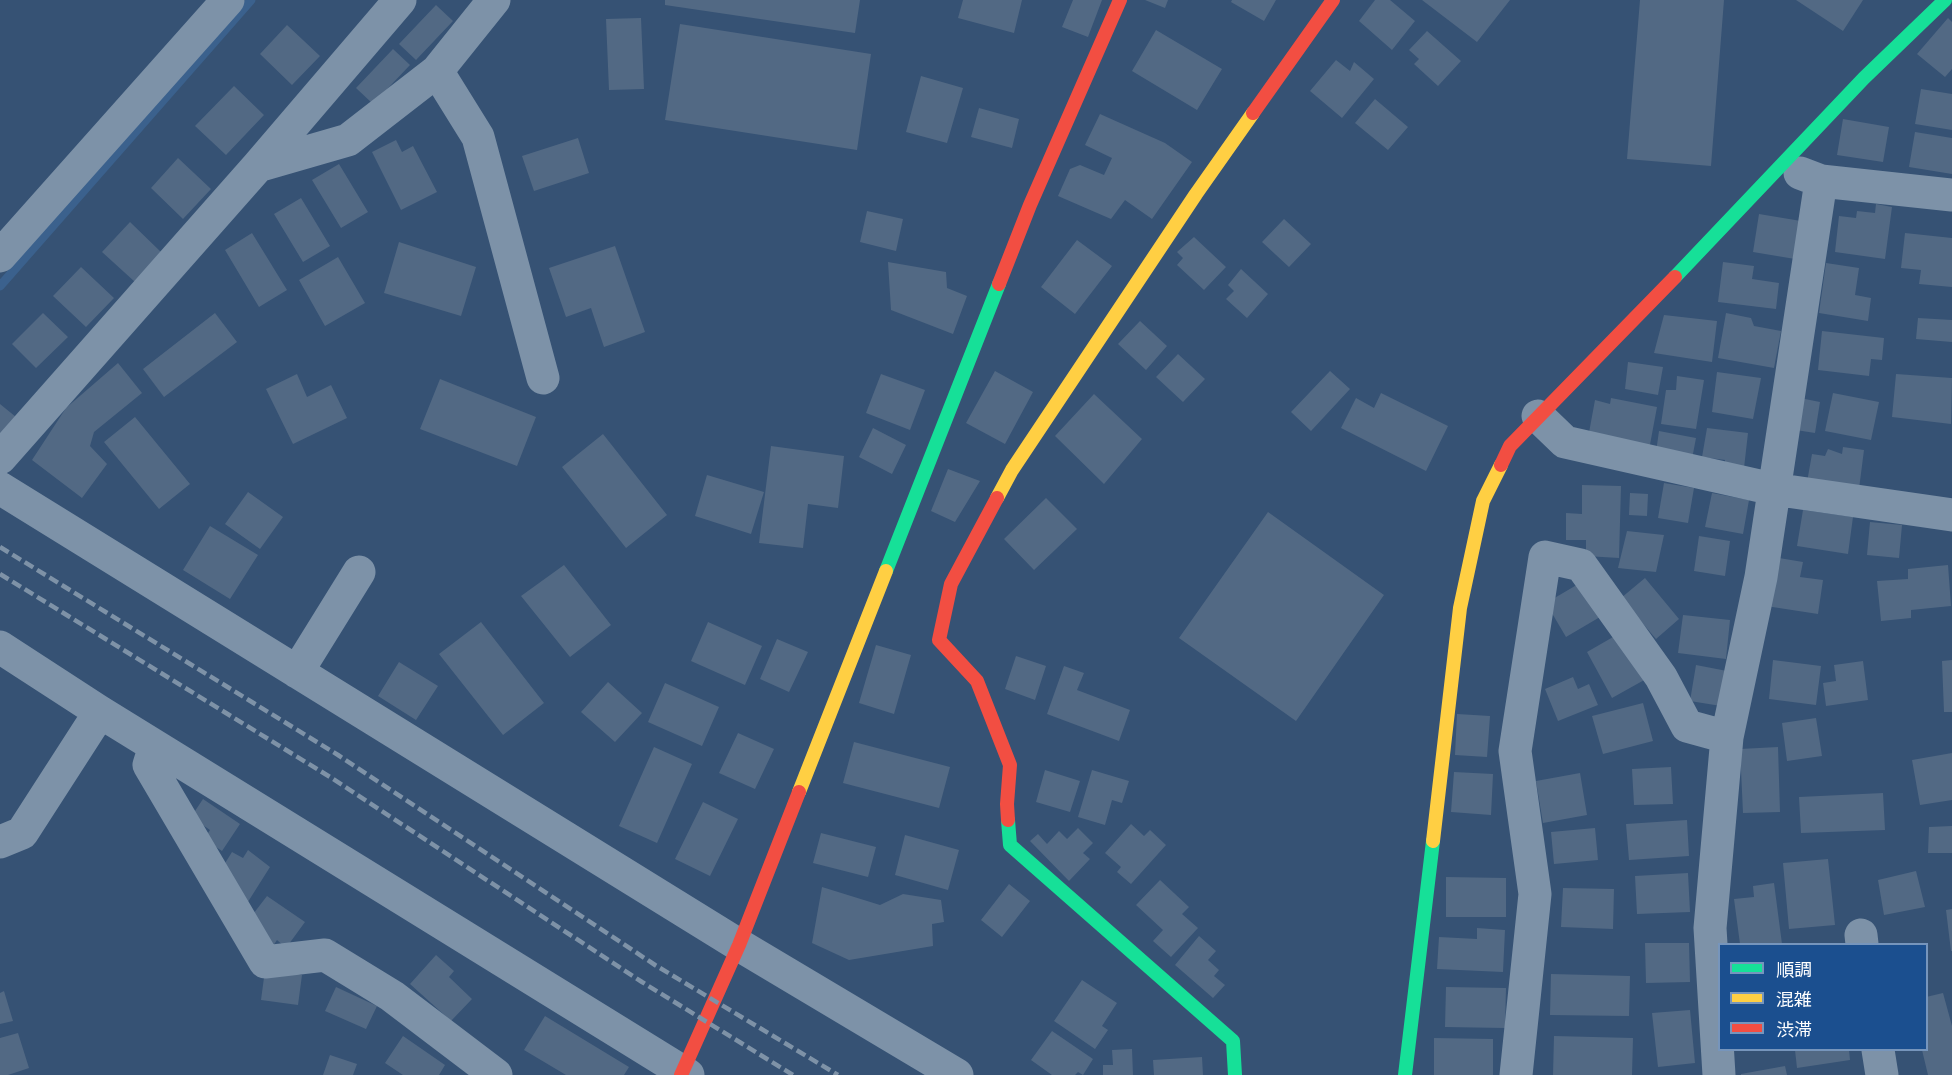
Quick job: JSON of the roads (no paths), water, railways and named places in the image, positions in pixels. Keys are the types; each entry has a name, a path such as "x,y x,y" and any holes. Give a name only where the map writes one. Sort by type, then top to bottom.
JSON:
{"street":[{"path":"0,256 228,0"},
{"path":"0,458 258,166 400,0"},
{"path":"258,166 348,140 436,70 494,0"},
{"path":"0,647 100,712 684,1074 740,945 1030,205 1120,0"},
{"path":"1235,1075 1233,1041 1010,845 1007,804 1010,765 977,681 939,640 951,584 1011,470 1196,194 1333,0"},
{"path":"1405,1075 1460,609 1483,501 1510,446 1864,78 1945,0"},
{"path":"436,70 478,137 543,378"},
{"path":"1781,166 1821,181 1952,195"},
{"path":"1719,1075 1710,928 1727,737 1761,577 1821,181"},
{"path":"1538,416 1565,442 1773,489 1952,515"},
{"path":"0,488 740,945 957,1075"},
{"path":"1516,1075 1534,894 1515,752 1545,557 1581,565 1661,677 1687,726 1727,737"},
{"path":"297,672 359,572"},
{"path":"0,842 22,833 100,712"},
{"path":"155,746 149,765 265,962 325,955 392,996 496,1075"},
{"path":"1878,1051 1882,1075"}],"waterway":[{"path":"0,286 251,0"}],"railway":[{"path":"0,547 338,755 655,965 838,1075"},
{"path":"0,574 330,777 642,982 793,1075"}]}
